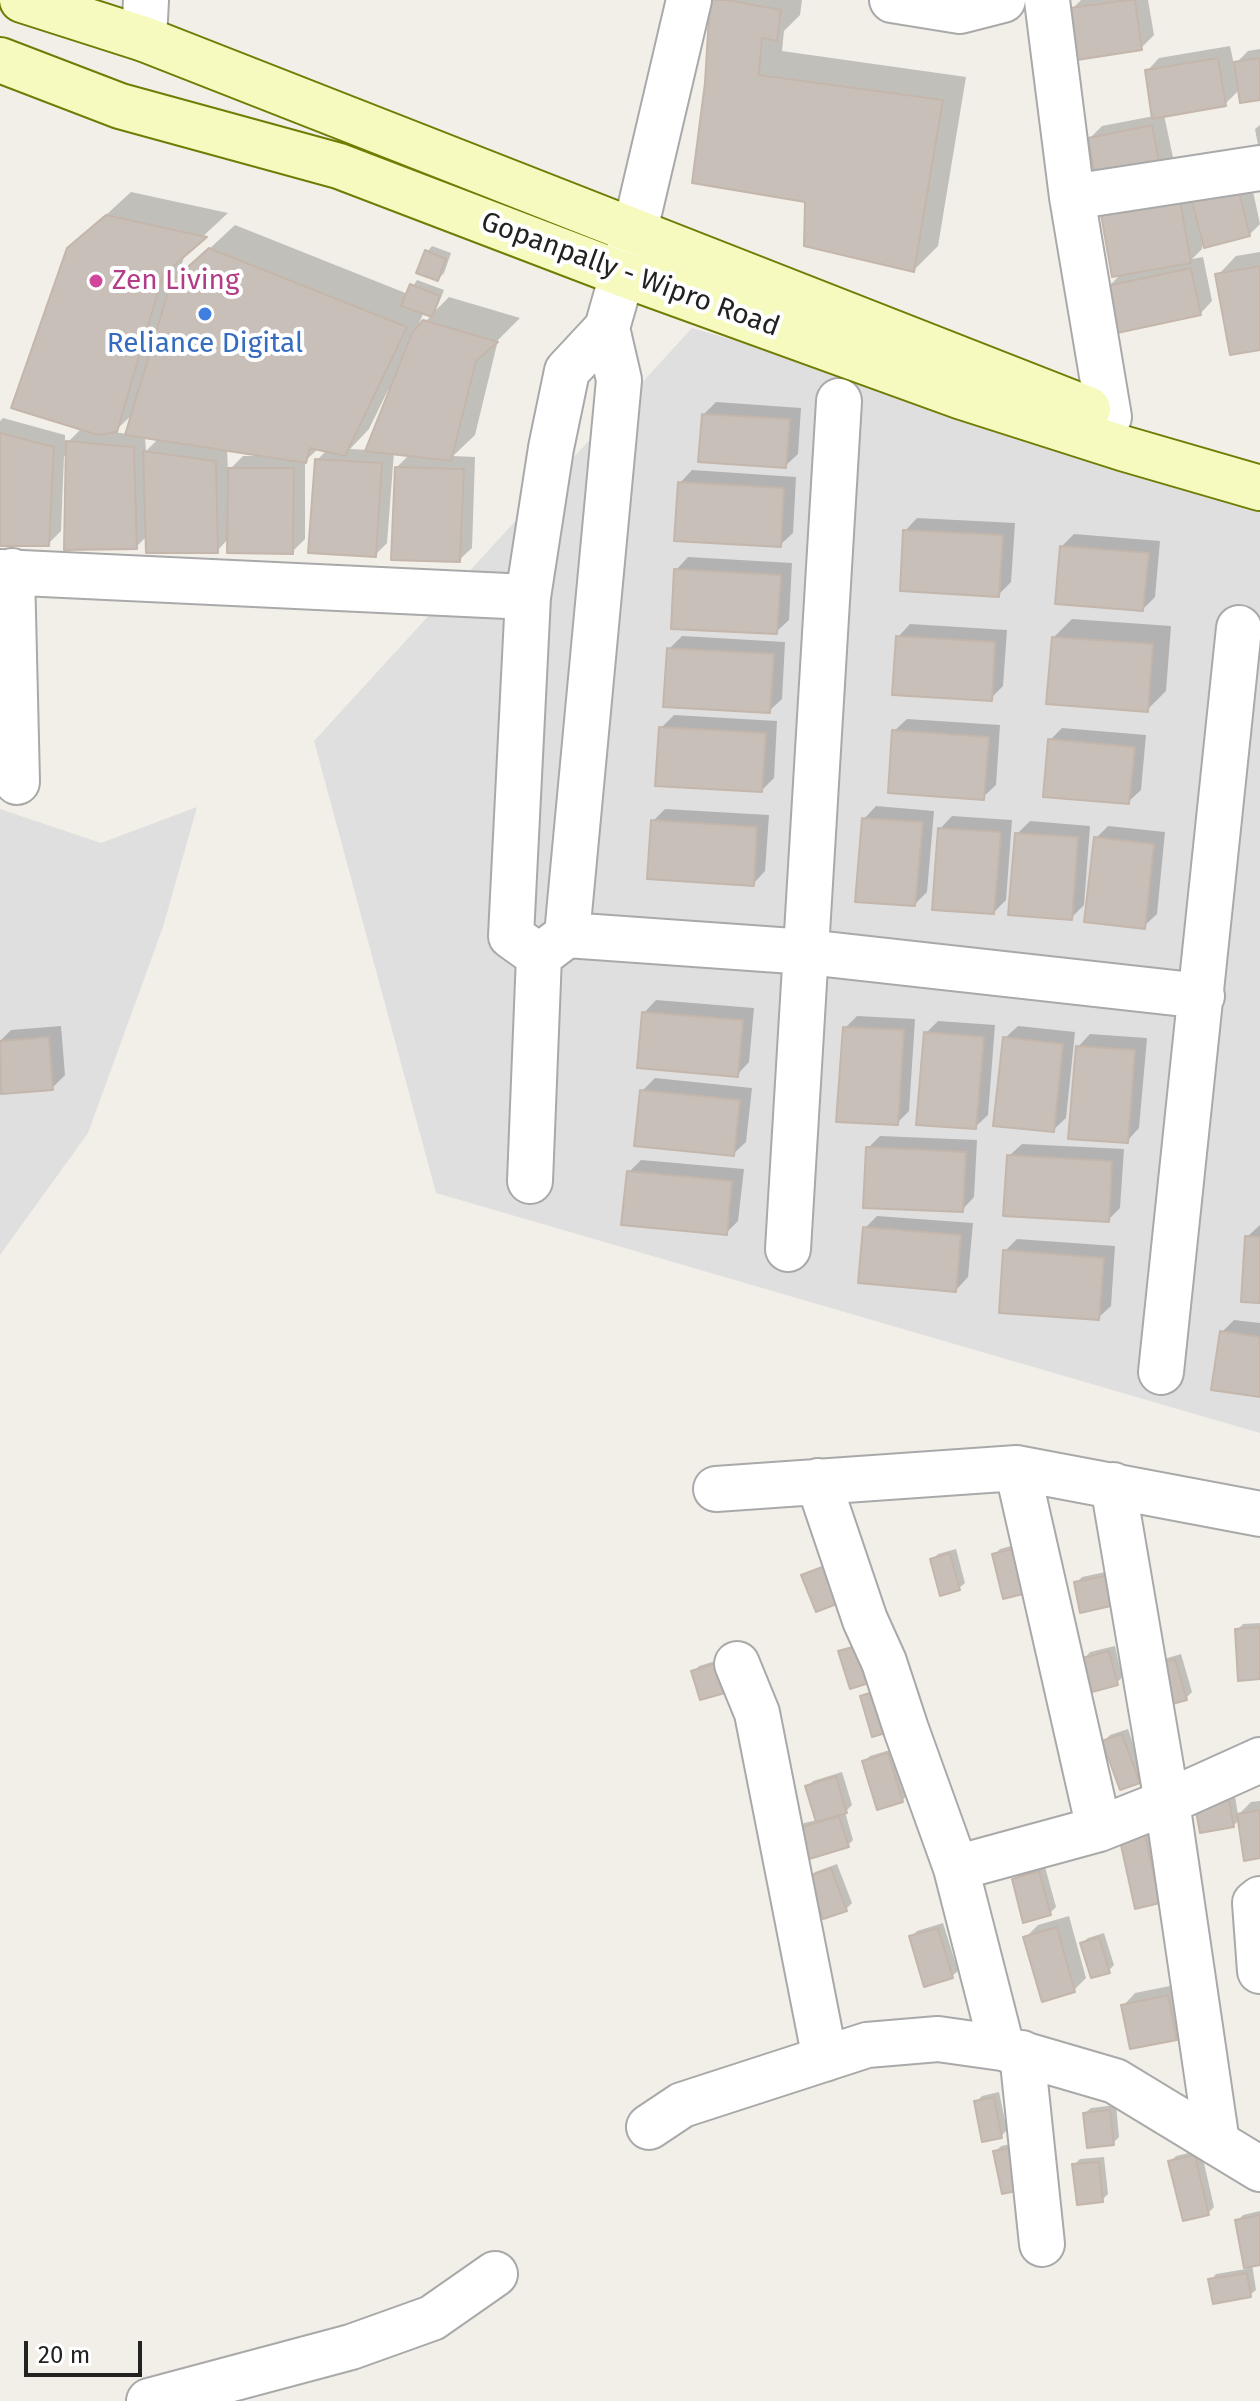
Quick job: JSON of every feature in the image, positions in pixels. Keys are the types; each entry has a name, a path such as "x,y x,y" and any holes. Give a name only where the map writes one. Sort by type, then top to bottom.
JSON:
{"main road":[{"name":"Gopanpally - Wipro Road","path":"22,0 145,20 635,230 1109,417 1260,461"},
{"name":"Gopanpally - Wipro Road","path":"0,60 120,106 339,166 622,274 962,397 1260,488"}],"street":[{"path":"689,0 635,230 607,328 567,371 551,448 528,597 511,936 553,945 807,952 1202,996"},
{"path":"892,0 960,11 1003,0"},
{"path":"1047,0 1072,197 1109,417"},
{"path":"1072,197 1260,168"},
{"path":"530,1181 553,945 619,380 607,328"},
{"path":"788,1249 839,401"},
{"path":"17,782 6,572 528,597"},
{"path":"1161,1372 1239,628"},
{"path":"1017,1468 1099,1829"},
{"path":"716,1489 1017,1468 1260,1514"},
{"path":"818,1481 865,1620 884,1662 956,1868 1012,2051 1042,2244"},
{"path":"1113,1485 1167,1802 1217,2143"},
{"path":"737,1664 757,1713 825,2059"},
{"path":"956,1868 1099,1829 1260,1760"},
{"path":"1260,1899 1255,1903 1260,1971"},
{"path":"649,2127 682,2105 867,2045 938,2039 1012,2051 1115,2081 1260,2169"},
{"path":"149,2401 351,2347 432,2318 495,2274"}],"shaded area":[{"path":"692,328 1260,493 1260,1433 436,1193 314,741"},
{"path":"197,807 163,927 88,1133 0,1255 0,809 101,843"}],"building":[{"path":"710,0 728,0 781,10 777,41 762,38 759,75 943,100 914,272 804,246 805,202 692,183 705,83"},
{"path":"1135,0 1142,50 1077,60 1070,8"},
{"path":"1218,58 1226,106 1152,119 1145,70"},
{"path":"1260,58 1260,100 1240,103 1234,62"},
{"path":"1152,125 1162,176 1097,189 1088,138"},
{"path":"1236,179 1250,236 1204,248 1189,190"},
{"path":"1179,194 1191,263 1112,277 1100,209"},
{"path":"106,215 207,237 163,275 117,432 98,435 11,408 67,248"},
{"path":"209,248 407,327 345,456 310,448 306,463 125,435 171,282"},
{"path":"425,250 446,259 438,281 416,273"},
{"path":"1260,266 1260,350 1230,355 1215,274"},
{"path":"1191,268 1201,315 1117,333 1107,286"},
{"path":"410,284 440,296 432,317 401,306"},
{"path":"423,320 498,342 476,361 451,461 365,451 412,333"},
{"path":"702,414 790,419 786,468 698,462"},
{"path":"0,433 54,447 49,546 0,546"},
{"path":"66,441 134,447 137,549 64,550"},
{"path":"143,451 216,461 218,553 146,553"},
{"path":"315,459 382,463 376,557 308,553"},
{"path":"395,467 464,469 460,562 391,560"},
{"path":"228,468 294,468 293,554 227,553"},
{"path":"678,482 784,488 781,547 674,541"},
{"path":"903,530 1003,535 999,597 900,591"},
{"path":"1060,546 1149,553 1143,611 1055,604"},
{"path":"674,569 781,575 777,634 671,629"},
{"path":"896,636 995,642 992,701 892,695"},
{"path":"1052,637 1153,644 1148,712 1046,704"},
{"path":"667,648 774,654 770,713 663,707"},
{"path":"659,727 766,733 762,792 655,786"},
{"path":"892,730 989,737 984,800 888,793"},
{"path":"1048,739 1135,747 1129,804 1043,797"},
{"path":"862,818 923,822 915,906 855,902"},
{"path":"651,820 757,827 754,886 647,879"},
{"path":"938,828 1001,832 994,914 932,910"},
{"path":"1015,833 1078,837 1072,920 1008,915"},
{"path":"1094,837 1154,844 1145,929 1084,922"},
{"path":"642,1012 743,1020 738,1077 637,1068"},
{"path":"843,1027 904,1030 898,1125 836,1122"},
{"path":"924,1032 984,1037 976,1129 916,1125"},
{"path":"49,1037 53,1090 1,1094 0,1041"},
{"path":"1003,1037 1063,1044 1054,1132 993,1126"},
{"path":"1076,1046 1135,1050 1128,1143 1068,1139"},
{"path":"640,1090 740,1100 734,1156 634,1146"},
{"path":"866,1147 966,1152 963,1212 863,1208"},
{"path":"1007,1155 1112,1161 1109,1222 1003,1216"},
{"path":"627,1171 732,1181 727,1235 621,1225"},
{"path":"863,1227 961,1235 956,1292 858,1283"},
{"path":"1245,1236 1260,1237 1260,1303 1241,1302"},
{"path":"1003,1250 1104,1258 1099,1320 999,1313"},
{"path":"1220,1331 1260,1337 1260,1397 1211,1390"},
{"path":"1016,1548 1027,1593 1003,1599 992,1554"},
{"path":"950,1553 960,1590 940,1596 930,1559"},
{"path":"825,1566 839,1603 816,1612 801,1575"},
{"path":"1105,1576 1111,1606 1080,1613 1074,1582"},
{"path":"1260,1627 1260,1679 1238,1681 1235,1629"},
{"path":"860,1645 872,1682 850,1689 838,1651"},
{"path":"1109,1651 1118,1685 1092,1692 1082,1658"},
{"path":"1175,1659 1187,1700 1165,1706 1153,1665"},
{"path":"716,1663 725,1693 700,1700 691,1671"},
{"path":"886,1688 899,1729 872,1737 860,1696"},
{"path":"1122,1734 1140,1783 1120,1790 1102,1741"},
{"path":"888,1753 903,1802 877,1810 862,1761"},
{"path":"836,1776 847,1813 816,1822 805,1786"},
{"path":"1229,1800 1234,1827 1200,1833 1195,1806"},
{"path":"1260,1810 1260,1858 1244,1861 1237,1814"},
{"path":"839,1816 849,1847 806,1860 796,1829"},
{"path":"1144,1830 1160,1903 1135,1909 1119,1836"},
{"path":"831,1868 847,1911 823,1919 807,1877"},
{"path":"1039,1871 1051,1915 1023,1923 1012,1879"},
{"path":"1057,1927 1075,1992 1042,2002 1023,1937"},
{"path":"938,1928 953,1978 924,1987 909,1936"},
{"path":"1099,1937 1110,1973 1091,1978 1080,1943"},
{"path":"1168,1995 1177,2040 1130,2049 1121,2005"},
{"path":"994,2097 1002,2138 982,2142 974,2101"},
{"path":"1110,2110 1114,2145 1087,2148 1083,2113"},
{"path":"1016,2147 1025,2189 1002,2194 993,2151"},
{"path":"1195,2155 1209,2215 1183,2221 1168,2161"},
{"path":"1099,2162 1103,2202 1077,2205 1072,2164"},
{"path":"1260,2215 1260,2265 1244,2268 1235,2220"},
{"path":"1247,2273 1251,2297 1213,2304 1208,2279"}],"place":[{"name":"Zen Living","path":"96,281"},
{"name":"Reliance Digital","path":"205,314"}]}
